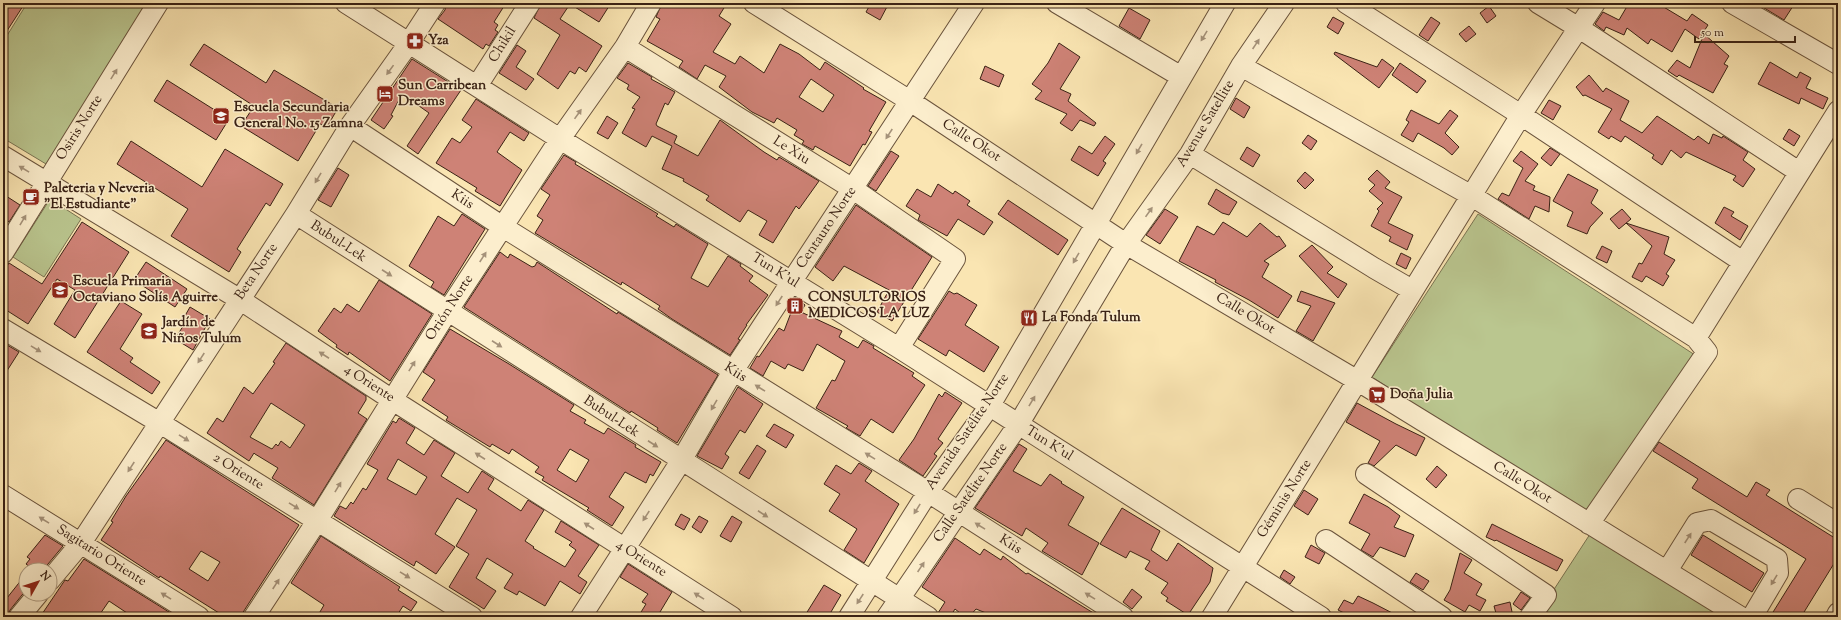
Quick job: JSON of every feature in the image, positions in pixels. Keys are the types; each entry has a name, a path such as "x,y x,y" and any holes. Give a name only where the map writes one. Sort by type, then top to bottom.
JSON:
{"street":[{"name":"Osiris Norte","path":"3,253 158,3"},
{"name":"Tun K'ul","path":"346,3 560,138 899,348 989,407 1321,617"},
{"name":"Beta Norte","path":"58,570 81,543 239,299 296,214 350,126 409,43 435,3"},
{"name":"Chikil","path":"477,86 530,3"},
{"name":"Orión Norte","path":"254,617 317,521 447,312 560,138 625,48 651,3"},
{"name":"Calle Okot","path":"754,3 910,101 1126,244 1358,381 1741,617"},
{"name":"Centauro Norte","path":"580,617 681,461 733,371 791,281 853,190 974,3"},
{"path":"1057,3 1180,76"},
{"name":"Avenida Satélite Norte","path":"848,617 872,582 928,492 989,407 1096,224 1180,76 1225,3"},
{"name":"Avenue Satellite","path":"1126,244 1190,154 1241,66 1284,3"},
{"path":"1346,3 1521,115 1743,262"},
{"path":"1538,3 1579,28 1799,172"},
{"name":"Géminis Norte","path":"1212,617 1521,115 1595,3"},
{"path":"1732,3 1838,64"},
{"name":"Le Xiu","path":"625,48 853,190 955,259 899,348"},
{"path":"1241,66 1472,196 1696,338 1707,352 1588,524"},
{"path":"1696,338 1838,110"},
{"name":"Kiis","path":"350,126 503,227 928,492 1123,617"},
{"path":"1190,154 1412,290"},
{"name":"4 Oriente","path":"3,156 239,299 624,549 732,617"},
{"name":"Bubul-Lek","path":"296,214 447,312 928,617"},
{"name":"Calle Satélite Norte","path":"887,617 1018,425 1126,244"},
{"name":"2 Oriente","path":"3,329 160,423 472,617"},
{"path":"1366,474 1546,595 1530,617"},
{"name":"Sagitario Oriente","path":"3,495 199,617"},
{"path":"1798,499 1838,524"},
{"path":"1667,571 1698,523 1711,520 1777,559 1778,573 1752,617"},
{"path":"1326,540 1442,617"},
{"path":"19,617 31,602"},
{"path":"1836,617 1838,613"}],"green space":[{"path":"24,3 147,3 51,167 3,138 3,42 26,5"},
{"path":"50,199 81,219 44,277 13,257"},
{"path":"1478,214 1695,355 1589,519 1372,377"},
{"path":"1594,528 1738,617 1536,617"}],"building":[{"path":"3,3 25,3 3,37"},
{"path":"446,3 506,3 494,22 498,25 495,30 498,32 489,46 486,44 483,49 438,19 445,10"},
{"path":"541,3 611,3 599,22 570,4 560,19 602,46 586,72 579,67 575,74 570,71 558,89 537,74 560,35 534,18"},
{"path":"662,3 727,3 719,16 731,24 713,52 735,64 740,56 764,73 780,44 799,54 820,70 825,62 864,88 863,89 886,102 869,131 872,132 865,145 863,144 850,166 815,146 813,150 802,144 804,141 794,135 797,130 777,118 774,123 752,112 719,87 726,76 705,65 697,79 679,67 683,61 647,41 660,19 656,17","holes":["811,79 834,95 823,112 799,97"]},
{"path":"871,3 889,3 880,20 866,12"},
{"path":"1629,3 1657,3 1687,21 1692,14 1708,25 1699,39 1685,29 1672,52 1651,39 1648,44 1627,28 1624,35 1606,27 1604,31 1595,24 1603,12 1619,20"},
{"path":"1756,3 1795,3 1784,20"},
{"path":"1489,6 1496,16 1487,23 1480,13"},
{"path":"1129,8 1150,20 1140,39 1119,26"},
{"path":"1333,17 1344,23 1338,34 1327,27"},
{"path":"1431,17 1440,23 1428,41 1419,35"},
{"path":"1469,26 1476,34 1466,42 1459,34"},
{"path":"1704,34 1729,56 1724,64 1728,66 1713,93 1679,75 1677,77 1668,71 1677,60 1690,68"},
{"path":"1059,43 1080,57 1060,89 1071,94 1068,101 1096,123 1094,126 1080,120 1072,131 1060,123 1067,114 1035,99 1042,91 1032,84 1048,63"},
{"path":"204,44 266,83 274,70 338,108 327,127 320,124 298,161 241,126 254,106 190,65"},
{"path":"517,45 526,51 516,67 534,79 526,90 499,73"},
{"path":"1335,52 1377,67 1382,59 1394,68 1379,88 1334,54"},
{"path":"412,59 461,90 418,154 407,146 429,113 402,94 391,115 393,116 384,129 371,120"},
{"path":"1770,62 1797,78 1800,72 1811,78 1806,88 1828,98 1823,109 1801,98 1799,104 1758,84"},
{"path":"628,63 652,77 651,79 675,92 668,105 665,103 656,124 657,126 677,136 674,143 698,156 720,120 764,152 777,160 779,157 819,181 799,209 796,206 773,243 759,235 767,221 748,210 740,222 706,200 709,196 683,181 684,179 662,169 672,146 652,136 646,147 622,133 635,109 632,108 640,97 627,89 629,85 617,78"},
{"path":"1400,63 1426,81 1417,93 1392,75"},
{"path":"985,66 1004,75 999,87 980,79"},
{"path":"1589,75 1603,92 1606,88 1629,101 1620,120 1642,133 1657,116 1694,140 1698,136 1709,144 1713,134 1722,138 1723,136 1748,152 1743,160 1755,169 1743,187 1733,180 1736,176 1686,152 1681,158 1671,150 1662,165 1652,158 1654,155 1625,136 1621,142 1611,136 1609,139 1598,132 1612,109 1585,95 1583,96 1576,87"},
{"path":"167,80 229,119 216,140 154,101"},
{"path":"1236,98 1250,107 1244,118 1230,109"},
{"path":"476,99 529,133 524,141 510,132 497,152 522,170 500,206 475,191 477,188 436,163 452,138 460,143 472,127 462,120"},
{"path":"1549,100 1561,106 1553,120 1541,113"},
{"path":"1411,110 1439,124 1450,110 1458,116 1445,133 1459,147 1452,155 1444,148 1418,133 1413,142 1401,135 1409,122 1406,120"},
{"path":"607,116 618,123 608,139 597,133"},
{"path":"1789,129 1800,136 1794,146 1783,139"},
{"path":"1308,135 1317,141 1311,150 1302,143"},
{"path":"1105,136 1115,144 1103,161 1106,163 1098,176 1071,160 1079,146 1092,154"},
{"path":"131,141 202,187 225,149 283,184 270,206 266,203 237,249 241,252 229,272 171,236 188,209 117,164"},
{"path":"1247,147 1260,155 1253,167 1240,159"},
{"path":"1550,148 1560,154 1551,166 1541,158"},
{"path":"891,151 899,156 876,191 868,186"},
{"path":"1521,151 1538,164 1525,181 1535,186 1533,190 1550,197 1549,212 1535,206 1529,219 1498,199 1502,193 1509,196 1523,168 1513,161"},
{"path":"564,155 576,162 575,164 658,214 656,216 674,227 676,224 708,244 691,278 708,287 728,256 741,264 740,266 753,276 749,281 768,295 746,325 738,339 740,340 730,355 672,319 658,309 660,306 622,282 621,285 535,233 543,220 537,216 550,195 541,189"},
{"path":"338,168 349,175 331,207 318,200"},
{"path":"1377,170 1390,182 1385,188 1402,197 1388,223 1413,235 1407,250 1389,241 1391,237 1371,226 1379,211 1377,209 1383,203 1369,191 1375,185 1368,179"},
{"path":"1305,172 1314,180 1305,189 1297,181"},
{"path":"1568,174 1598,190 1591,203 1603,213 1590,227 1587,234 1567,226 1573,212 1553,201"},
{"path":"938,184 953,194 955,191 970,201 967,205 993,222 984,235 958,219 947,236 918,220 920,215 906,206 917,189 931,197"},
{"path":"1216,189 1237,202 1229,215 1222,213 1208,204"},
{"path":"3,194 20,205 9,222 3,218"},
{"path":"1008,200 1068,240 1058,255 998,214"},
{"path":"856,205 932,257 892,321 877,312 889,290 844,266 833,281 815,267"},
{"path":"1724,207 1734,212 1731,216 1748,226 1740,240 1715,223"},
{"path":"1165,209 1178,217 1160,244 1146,235"},
{"path":"1622,209 1631,219 1619,229 1610,219"},
{"path":"462,214 485,229 444,295 431,287 434,282 409,266 438,216 454,226"},
{"path":"82,222 129,252 75,338 54,324 75,290 57,279 28,324 3,308 3,272 9,263 42,284"},
{"path":"1223,222 1247,237 1260,223 1277,237 1279,236 1286,246 1264,261 1269,264 1262,277 1292,296 1278,318 1249,300 1215,282 1216,280 1179,261 1197,226 1214,235"},
{"path":"1626,223 1669,237 1664,254 1675,260 1666,274 1669,276 1663,286 1646,276 1642,282 1632,277 1639,263 1642,264 1652,246"},
{"path":"1312,245 1333,267 1327,273 1347,284 1338,298 1299,256"},
{"path":"1602,246 1612,251 1607,263 1596,258"},
{"path":"500,252 508,258 510,254 532,267 535,266 537,262 617,314 618,312 718,375 677,443 657,430 658,428 631,411 630,413 464,307"},
{"path":"1401,253 1411,258 1406,269 1396,264"},
{"path":"146,262 187,289 175,307 134,280"},
{"path":"379,280 432,314 390,381 349,352 348,355 336,347 337,345 318,331 334,308 341,313 347,304 359,312"},
{"path":"949,291 954,294 957,293 977,305 965,325 999,347 984,372 949,350 946,356 918,339"},
{"path":"1301,291 1335,303 1313,341 1296,331 1311,306 1297,301"},
{"path":"795,297 805,305 801,312 842,331 839,337 858,348 863,340 874,346 873,348 914,373 912,376 925,385 893,433 871,419 860,436 846,428 848,426 816,408 832,380 835,381 845,361 817,344 803,371 788,364 785,369 771,361 763,376 750,368 757,356 759,357 779,328 784,331 792,310 788,308"},
{"path":"121,301 142,314 120,349 133,358 130,362 160,382 152,394 87,352"},
{"path":"190,307 210,319 193,350 175,339 185,323 182,321"},
{"path":"450,329 574,405 570,411 586,420 584,423 604,434 608,428 636,445 635,447 661,462 653,476 650,474 646,483 625,472 609,497 624,507 612,526 587,510 589,508 542,480 544,477 535,472 539,467 512,449 509,454 492,444 490,447 446,420 448,417 422,400 435,380 423,372","holes":["570,449 589,460 576,482 557,470"]},
{"path":"286,343 366,396 366,400 358,413 367,419 314,505 272,478 278,468 254,453 249,461 207,433 217,418 223,422 244,387 253,394 275,363 273,362","holes":["271,403 305,425 290,448 281,441 278,446 276,444 272,449 250,437"]},
{"path":"7,345 19,352 3,377 3,350"},
{"path":"738,387 763,404 745,433 740,430 725,454 729,457 722,469 697,456"},
{"path":"945,392 962,403 938,439 943,443 934,454 937,456 923,476 899,460 914,439 939,394 942,397"},
{"path":"1357,403 1425,438 1416,456 1396,445 1374,466 1368,463 1380,441 1346,422"},
{"path":"399,418 415,428 406,443 424,455 434,440 455,453 441,476 468,493 482,471 494,479 488,489 521,511 528,500 544,510 525,541 534,547 533,548 565,567 576,550 569,545 572,542 555,532 561,521 599,545 578,576 587,582 580,594 560,581 545,606 519,591 517,595 504,588 513,574 487,558 476,578 496,591 484,609 449,587 469,554 456,546 477,510 457,498 435,534 455,547 436,574 416,561 414,566 334,516 340,506 346,509 351,502 353,504 363,488 366,490 378,470 367,464 393,421 396,423","holes":["398,459 427,477 416,495 387,479"]},
{"path":"774,424 794,435 786,448 766,436"},
{"path":"166,440 299,525 240,617 216,617 219,613 160,576 159,578 101,540 113,522 111,521 126,496","holes":["201,551 220,562 208,581 189,569"]},
{"path":"1659,442 1747,497 1756,482 1770,490 1766,495 1838,540 1838,557 1801,617 1770,617 1806,559 1692,488 1698,479 1653,451"},
{"path":"1019,444 1027,449 1013,471 1041,486 1050,474 1062,482 1061,483 1084,497 1068,525 1099,543 1082,575 1042,551 1048,543 1026,528 1022,536 975,508"},
{"path":"757,445 766,451 749,479 739,473"},
{"path":"859,463 872,471 865,481 899,504 864,563 844,550 857,529 829,511 840,494 824,484 836,465 851,474"},
{"path":"1437,466 1447,475 1436,488 1426,479"},
{"path":"1304,490 1318,499 1308,515 1294,506"},
{"path":"1364,494 1388,507 1400,516 1394,527 1414,535 1405,557 1380,547 1373,557 1361,550 1370,534 1349,523"},
{"path":"1122,508 1160,531 1151,550 1167,561 1178,543 1213,568 1210,582 1188,615 1166,601 1168,598 1161,593 1168,583 1145,569 1150,561 1130,551 1126,558 1100,544"},
{"path":"681,514 690,519 684,530 675,525"},
{"path":"699,516 708,521 701,533 692,527"},
{"path":"732,516 742,522 731,542 720,536"},
{"path":"1492,524 1563,560 1557,571 1496,540 1495,541 1486,537"},
{"path":"45,535 63,546 50,562 28,562 30,559 27,557"},
{"path":"1703,535 1764,573 1752,592 1691,555"},
{"path":"321,536 400,587 398,590 417,602 411,611 403,606 396,617 317,617 324,605 291,583"},
{"path":"955,538 980,555 984,549 1001,560 1003,556 1026,574 1028,573 1100,617 996,617 976,609 969,617 965,617 955,609 950,617 946,617 938,613 945,602 922,587"},
{"path":"1311,545 1325,553 1319,564 1305,557"},
{"path":"1460,553 1472,560 1464,573 1482,584 1476,595 1486,600 1480,611 1469,605 1465,612 1444,600 1450,590"},
{"path":"84,559 177,617 133,617 109,601 98,617 40,617 50,602 58,602 58,590 65,580 68,581"},
{"path":"628,564 672,592 657,617 638,617 646,604 642,602 648,594 620,577"},
{"path":"1284,570 1295,577 1290,584 1280,577"},
{"path":"1416,573 1429,581 1423,590 1410,582"},
{"path":"18,584 18,600 10,610 8,617 3,617 3,603"},
{"path":"824,585 841,595 828,617 804,617"},
{"path":"1132,589 1142,597 1132,609 1123,602"},
{"path":"1521,592 1530,598 1521,610 1513,604"},
{"path":"1358,596 1400,617 1352,617 1338,610 1344,600 1353,604"},
{"path":"1510,602 1513,617 1497,617 1494,606"}],"place":[{"name":"Yza","path":"415,41"},
{"name":"Sun Carribean Dreams","path":"385,94"},
{"name":"Escuela Secundaria General No. 15 Zamna","path":"221,116"},
{"name":"Paleteria y Neveria \"El Estudiante\"","path":"31,197"},
{"name":"Escuela Primaria Octaviano Solís Aguirre","path":"60,290"},
{"name":"CONSULTORIOS MEDICOS LA LUZ","path":"795,306"},
{"name":"La Fonda Tulum","path":"1029,318"},
{"name":"Jardín de Niños Tulum","path":"149,331"},
{"name":"Doña Julia","path":"1377,395"}]}
